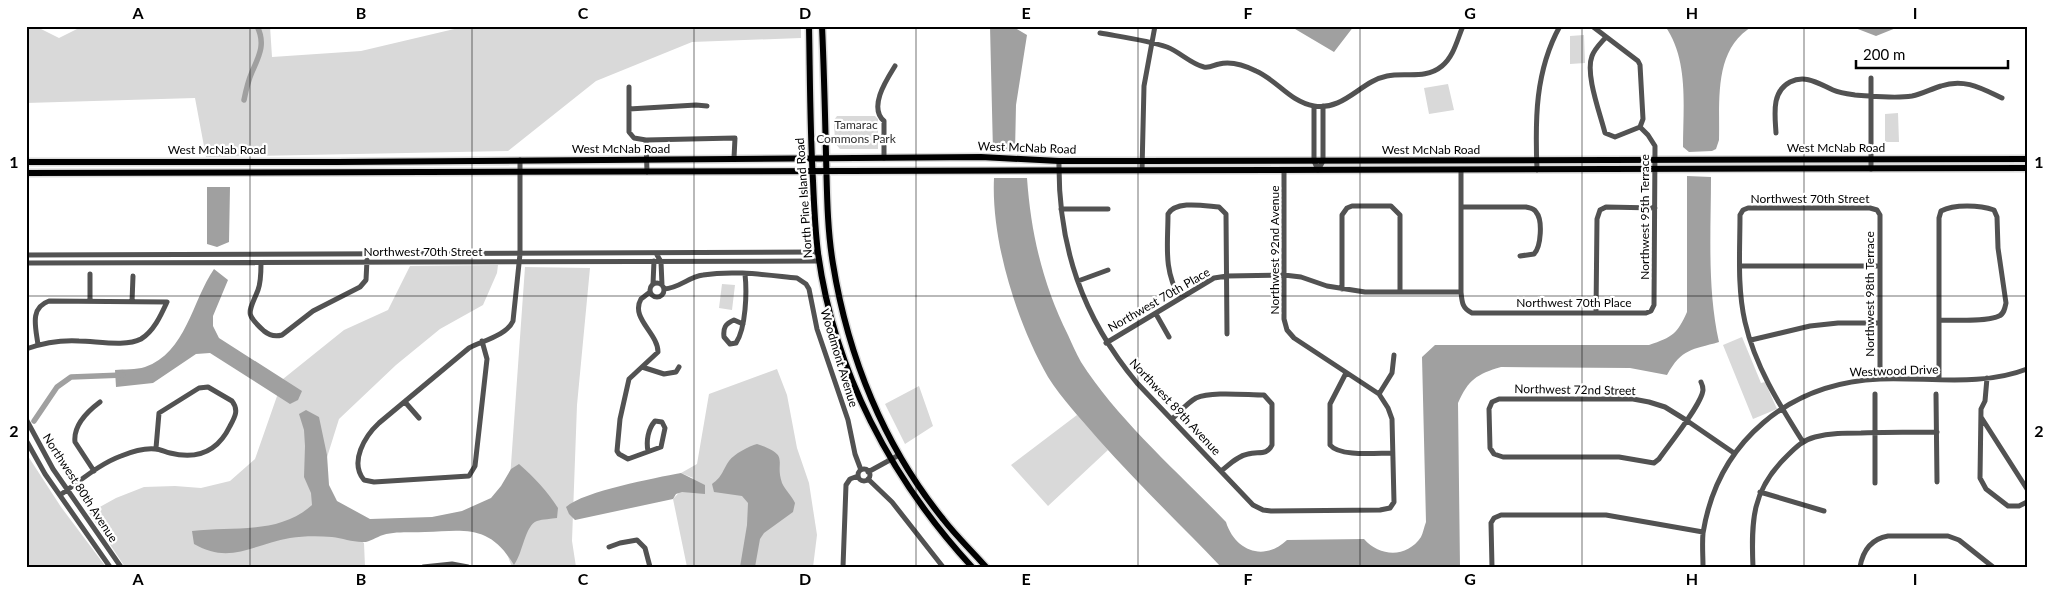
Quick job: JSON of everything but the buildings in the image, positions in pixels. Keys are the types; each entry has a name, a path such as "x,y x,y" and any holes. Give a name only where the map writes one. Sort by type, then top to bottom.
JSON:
{"main road":[{"name":"North Pine Island Road","path":"809,26 812,172 818,252 832,319 861,402 890,460 923,509 972,567"},
{"name":"North Pine Island Road","path":"822,26 826,172 833,264 850,340 859,369 876,410 899,454 942,518 986,567"},
{"name":"West McNab Road","path":"26,162 647,160 826,157 981,157 1059,161 2027,159"},
{"name":"West McNab Road","path":"26,174 2027,168"}],"street":[{"path":"1142,170 1144,86 1155,26"},
{"path":"1100,32 1168,48 1205,67 1229,64 1258,72 1295,99 1314,106 1324,106 1344,100 1376,80 1387,76 1420,75 1441,67 1453,52 1463,26"},
{"path":"1537,170 1537,107 1540,80 1545,58 1560,26"},
{"path":"1592,26 1606,37 1640,65 1643,119 1640,128 1614,137 1605,133 1590,72 1590,64 1595,50 1606,37"},
{"path":"884,158 884,121 879,112 880,91 895,66"},
{"path":"1870,169 1871,78"},
{"path":"1776,133 1776,102 1778,94 1783,86 1792,81 1809,80 1834,91 1871,96 1903,97 1958,82 1978,86 2002,98"},
{"path":"629,87 629,132 634,138 646,140 735,138 734,158"},
{"path":"629,109 707,106"},
{"path":"1314,106 1314,161 1318,170"},
{"path":"1318,170 1323,161 1324,106"},
{"name":"Northwest 95th Terrace","path":"1640,128 1653,141 1655,146 1654,305 1651,311"},
{"path":"646,140 647,172"},
{"path":"482,341 487,359 475,466 472,473 469,476 369,482 364,480 359,473 358,467 360,450 367,435 462,354 482,341 511,327 520,254 520,160"},
{"name":"Northwest 89th Avenue","path":"1059,161 1064,238 1085,302 1106,343 1137,383 1253,505 1262,510 1380,510 1390,508 1394,502 1392,452"},
{"name":"Northwest 92nd Avenue","path":"1284,170 1284,319 1287,330 1294,338 1346,373"},
{"path":"1461,170 1461,292"},
{"path":"1180,298 1172,285 1168,273 1168,214 1171,209 1178,206 1219,206 1226,214 1227,334"},
{"path":"1342,289 1342,215 1346,208 1352,206 1391,206 1400,215 1400,292"},
{"path":"1462,207 1526,207 1534,209 1540,221 1540,246 1534,254 1520,256"},
{"path":"1596,314 1597,219 1600,210 1606,207 1654,208"},
{"path":"1938,379 1938,218 1941,211 1948,208 1986,207 1994,210 1997,217 1998,248 2006,303 2004,311 1999,316 1979,320 1939,320"},
{"name":"Northwest 70th Street","path":"1740,266 1740,215 1742,210 1748,208 1870,208 1877,210"},
{"path":"1061,209 1108,209"},
{"name":"Northwest 98th Terrace","path":"1877,210 1880,215 1880,379"},
{"name":"Northwest 70th Street","path":"26,255 818,252"},
{"path":"603,253 603,262"},
{"path":"648,451 650,427 655,421 662,422 666,428 661,447 628,459 619,454 617,450 620,419 627,384 633,374 658,352 658,346 641,319 638,310 641,298 650,292 650,288 654,284 656,253"},
{"path":"650,292 653,296 658,297 662,295 660,262 656,253"},
{"path":"742,253 742,261"},
{"path":"776,253 776,261"},
{"path":"261,263 260,281 250,307 251,319 268,334 277,337 313,311 360,287 366,280 367,254"},
{"name":"Northwest 70th Street","path":"26,263 819,261"},
{"path":"1803,442 1766,380 1751,340 1742,305 1740,266 1880,266"},
{"path":"1078,281 1108,270"},
{"path":"90,274 90,301"},
{"path":"742,324 734,320 728,322 724,329 724,337 730,344 736,343 741,336 742,324 745,274"},
{"name":"Woodmont Avenue","path":"663,287 674,288 693,277 703,275 745,274 797,278 806,284 809,289 817,329 848,420 855,454 861,470"},
{"name":"Northwest 70th Place","path":"1106,343 1214,278 1227,276 1284,275 1301,277 1327,286 1365,292 1461,292 1463,305 1466,310 1472,313 1646,314 1651,311"},
{"path":"132,302 133,276"},
{"path":"654,284 658,283 663,287"},
{"path":"26,349 38,345 71,341 109,343 141,339 157,322 168,302 49,301 42,303 36,313 38,345"},
{"path":"1156,314 1169,337"},
{"path":"1751,340 1810,326 1838,323 1880,323"},
{"path":"1379,394 1392,373 1394,355"},
{"path":"642,367 664,374 676,372 679,367"},
{"name":"Westwood Drive","path":"1703,567 1703,532 1718,483 1734,453 1760,426 1782,409 1814,391 1833,385 1880,379 1987,378 2027,369"},
{"path":"1346,373 1379,394 1388,408 1392,419 1392,452 1342,452 1334,450 1330,445 1330,404 1346,373"},
{"path":"1987,378 1981,416 1980,478 1983,485 2008,506 2020,506 2027,502"},
{"path":"1686,420 1700,397 1703,389 1701,382"},
{"path":"60,495 119,456 156,448 169,453 187,455 213,448 224,438 236,414 235,405 208,386 199,388 159,413 156,448"},
{"path":"1875,394 1875,482"},
{"path":"1936,394 1937,482"},
{"path":"1172,419 1190,402 1208,395 1264,395 1269,399 1272,404 1272,445 1270,450 1240,456 1220,471"},
{"name":"Northwest 72nd Street","path":"1686,420 1660,459 1654,463 1619,457 1503,457 1494,454 1490,448 1489,409 1492,402 1499,399 1633,400 1665,407 1686,420 1734,453"},
{"path":"94,471 75,442 74,436 75,431 90,409 100,402"},
{"path":"405,402 419,418"},
{"path":"1981,416 2027,489"},
{"name":"Northwest 80th Avenue","path":"26,419 40,448 121,567"},
{"path":"1753,567 1751,532 1754,509 1760,492 1776,466 1803,442 1825,435 1937,432"},
{"name":"Northwest 80th Avenue","path":"26,440 60,495 110,567"},
{"path":"843,567 846,485 850,479 858,476 861,470 868,472 899,454"},
{"path":"868,472 868,479 892,502 943,567"},
{"path":"858,476 863,481 868,479"},
{"path":"1760,492 1824,511"},
{"path":"1492,567 1491,524 1494,518 1501,515 1606,515 1703,532"},
{"path":"1860,567 1865,550 1879,538 1888,536 1948,536 1959,540 1993,567"},
{"path":"609,547 620,542 637,540 645,548 650,567"},
{"path":"423,567 452,564 467,566"}],"green space":[{"path":"26,26 35,26 59,38 83,26 270,26 272,57 361,51 467,26 801,26 801,38 692,42 596,81 508,151 206,157 195,98 26,103"},
{"path":"1584,35 1585,63 1570,64 1570,36"},
{"path":"1448,84 1454,110 1429,114 1424,88"},
{"path":"1898,113 1899,142 1885,142 1885,114"},
{"name":"Tamarac Commons Park","path":"837,116 875,116 878,119 878,149 840,149 835,143 834,120"},
{"path":"498,265 497,273 483,305 440,329 396,365 339,419 312,505 364,543 365,567 125,567 89,513 116,498 144,487 175,486 201,488 230,481 255,459 283,379 344,330 388,310 410,266"},
{"path":"525,267 590,268 577,405 572,541 576,567 512,567 505,549"},
{"path":"722,284 735,285 732,310 719,308"},
{"path":"1742,337 1761,383 1765,382 1777,409 1753,419 1723,345"},
{"path":"777,369 787,395 797,448 809,483 817,535 813,567 687,567 673,499 693,478 681,473 697,464 709,394"},
{"path":"919,386 933,426 905,444 885,404"},
{"path":"1077,415 1108,450 1048,506 1011,465"},
{"path":"26,453 61,507 106,567 27,567"}],"shaded area":[{"path":"990,26 1012,26 1027,35 1016,105 1015,152 993,152"},
{"path":"1290,26 1354,26 1334,52"},
{"path":"1665,26 1753,26 1740,36 1731,48 1725,62 1721,77 1719,140 1716,149 1712,151 1689,152 1683,147 1684,100 1681,69 1673,39"},
{"path":"1850,26 1901,26 1876,36"},
{"path":"1687,176 1711,177 1711,281 1719,342 1688,351 1672,366 1667,375 1630,368 1501,367 1479,375 1474,379 1458,403 1460,567 1221,567 1113,455 1072,409 1048,377 1016,307 1002,254 994,202 994,178 1027,178 1035,239 1045,278 1059,316 1081,362 1130,425 1226,522 1236,540 1251,550 1260,552 1278,547 1287,540 1364,539 1378,549 1393,553 1401,552 1415,544 1421,537 1426,522 1422,357 1435,345 1649,345 1669,337 1677,330 1687,312"},
{"path":"207,187 230,187 229,242 217,247 207,244"},
{"path":"214,269 228,280 213,316 213,326 219,338 302,391 298,400 290,404 210,353 196,354 153,383 116,387 115,370 145,367 159,360 170,350 187,325 206,282"},
{"path":"306,410 319,417 327,455 329,485 337,501 370,519 432,517 462,511 491,498 511,469 519,464 554,502 558,508 557,518 539,520 533,524 514,565 505,552 486,536 465,531 393,533 365,542 332,537 300,537 231,553 219,553 194,544 192,531 270,525 299,515 312,505 311,493 304,477 304,430 299,414"},
{"path":"757,444 775,452 780,459 782,483 795,503 793,512 764,533 760,539 755,567 740,567 747,525 748,503 742,496 714,492 712,484 720,476 731,458"},
{"path":"681,473 705,485 705,494 682,492 676,494 673,499 575,520 569,514 566,507 575,501 603,491"}],"waterway":[{"path":"244,100 249,79 260,50 261,39 257,26"},
{"path":"34,421 57,387 71,377 123,375"}]}
